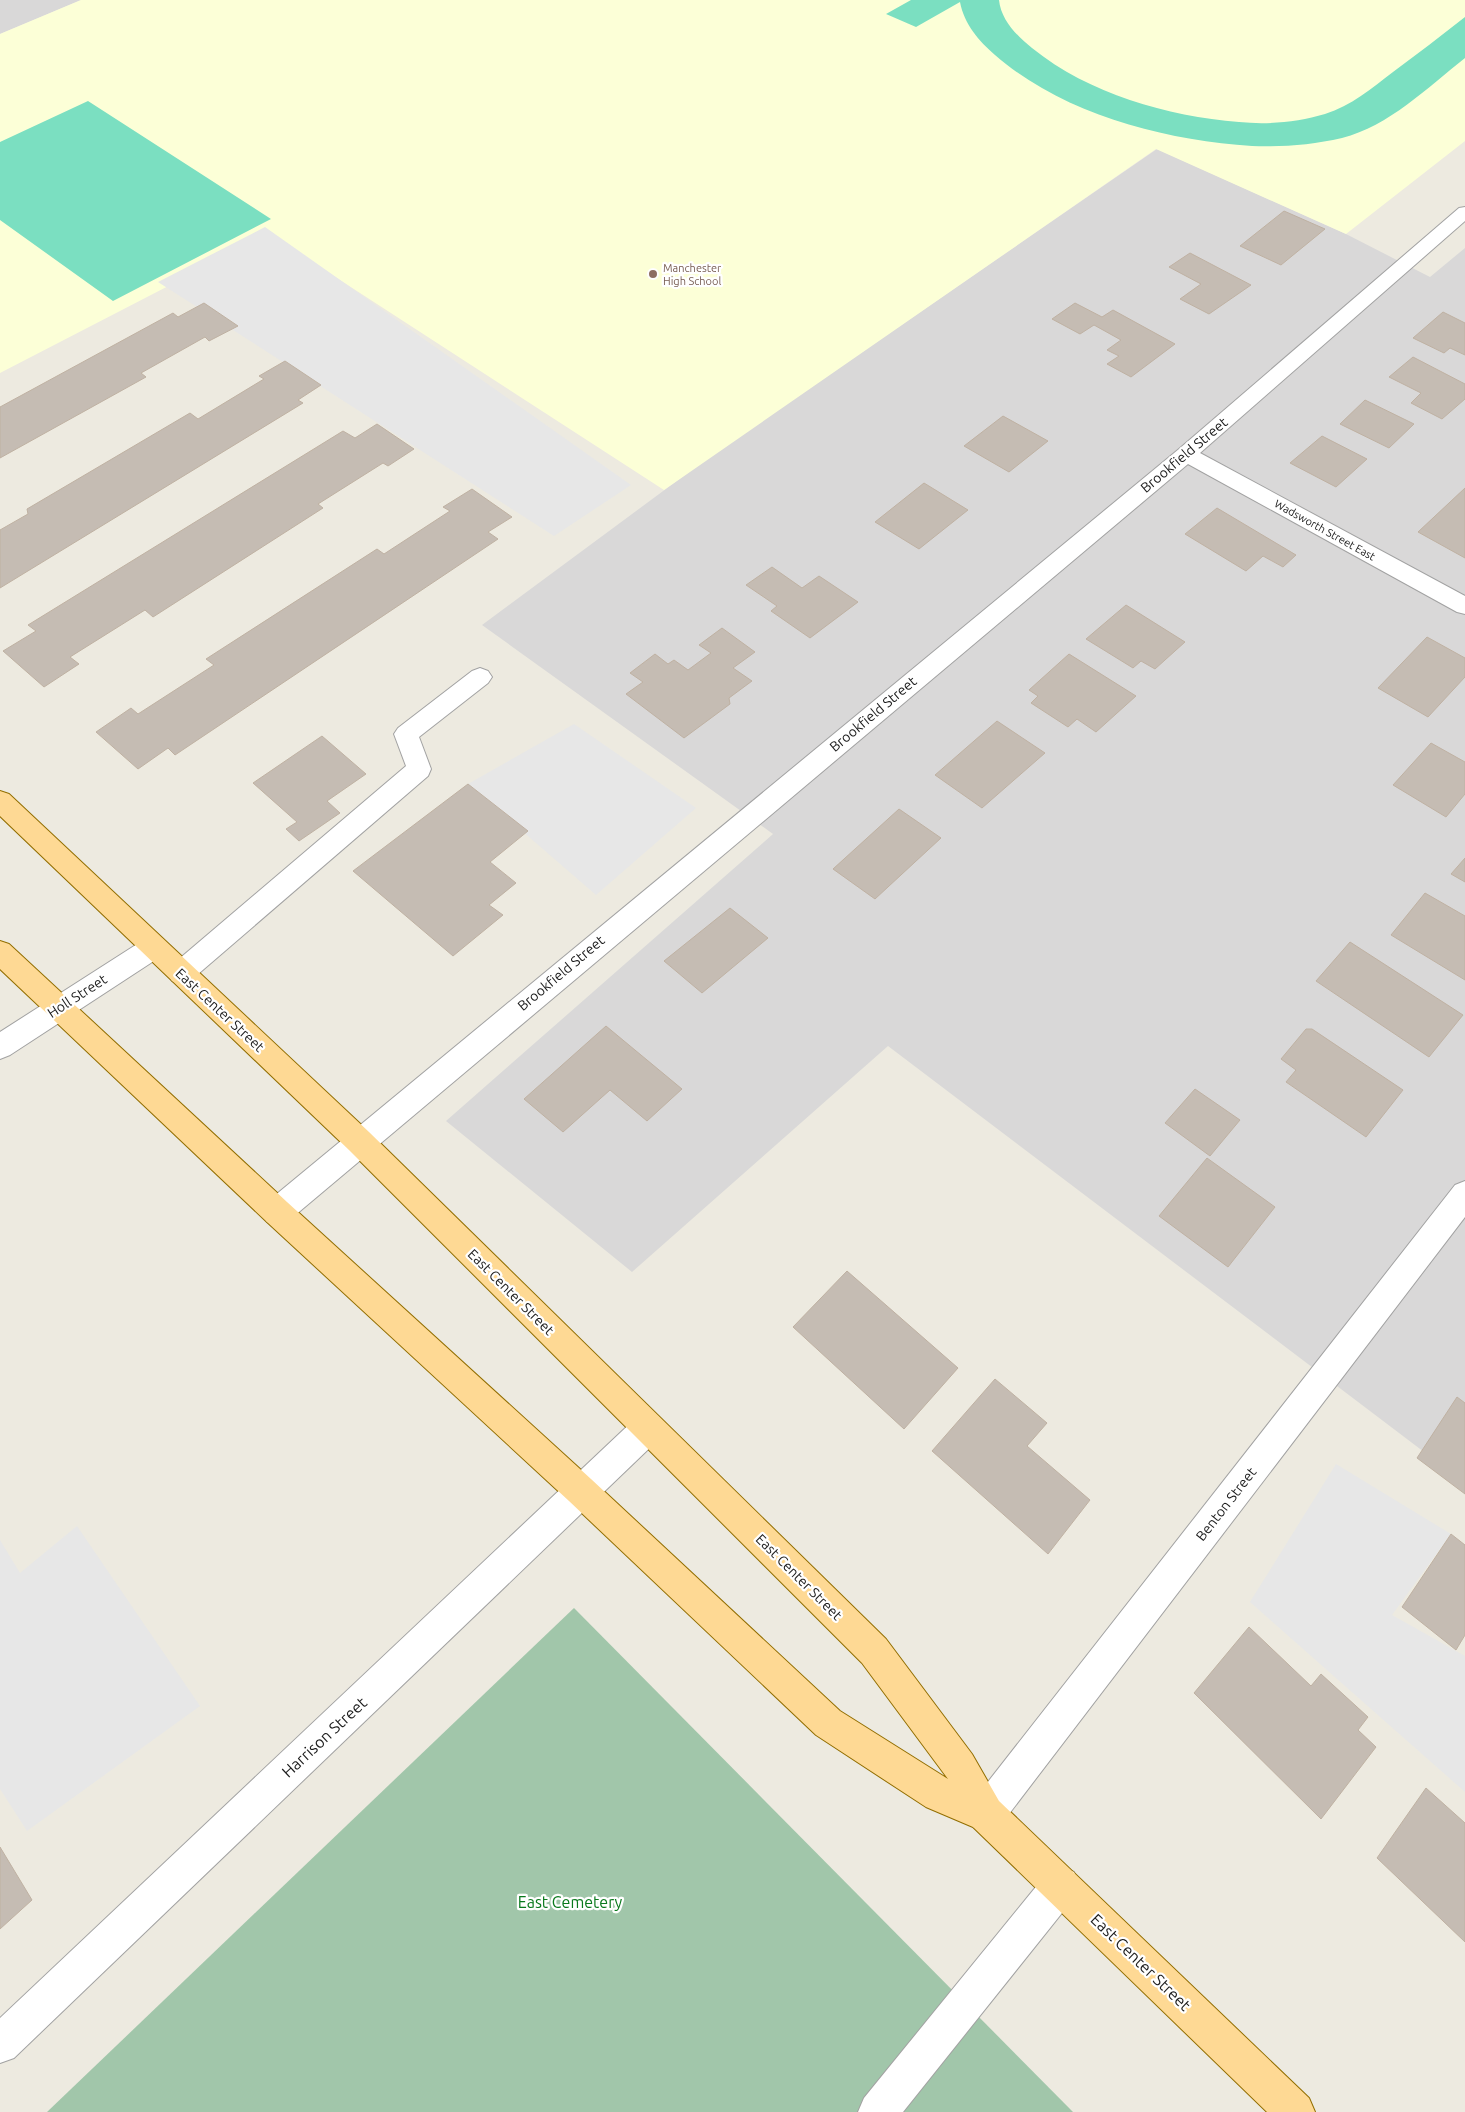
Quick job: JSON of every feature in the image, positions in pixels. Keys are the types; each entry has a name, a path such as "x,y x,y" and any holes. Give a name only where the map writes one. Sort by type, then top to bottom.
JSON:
{"main road":[{"name":"East Center Street","path":"0,801 359,1141 874,1651 960,1766 986,1814 1295,2112"},
{"name":"East Center Street","path":"0,952 277,1212 580,1490 828,1723 939,1794 986,1814"}],"street":[{"name":"Brookfield Street","path":"277,1212 359,1141 1186,454 1465,212"},
{"name":"Wadsworth Street East","path":"1186,454 1465,606"},
{"path":"181,973 419,769 406,734 480,677"},
{"name":"Holl Street","path":"0,1046 154,947"},
{"name":"Benton Street","path":"986,1814 1465,1194"},
{"name":"Harrison Street","path":"0,2044 381,1683 580,1490 648,1428"},
{"path":"878,2112 1060,1885"}],"shaded area":[{"path":"0,0 81,0 0,34"},
{"name":"Manchester High School","path":"81,0 1465,0 1465,141 1346,234 1156,149 664,490 269,234 0,373 0,34"},
{"path":"1157,149 1346,234 1430,277 1465,248 1465,1483 888,1046 632,1272 446,1121 773,834 482,625 701,463"},
{"path":"265,227 631,485 554,536 158,282"},
{"path":"574,724 696,808 596,895 468,784"},
{"path":"1336,1464 1451,1534 1392,1615 1465,1656 1465,1792 1250,1602"},
{"path":"77,1526 200,1706 27,1831 0,1789 0,1540 20,1573"}],"green space":[{"path":"911,0 999,0 1006,21 1021,38 1054,64 1078,78 1130,100 1157,108 1212,119 1239,122 1272,123 1294,121 1335,111 1369,90 1465,17 1465,58 1392,115 1376,125 1342,138 1297,145 1274,146 1218,143 1184,138 1116,120 1083,108 1051,93 1022,76 983,44 965,18 960,2 916,27 886,14"},
{"path":"88,101 271,219 113,301 0,220 0,142"},
{"name":"East Cemetery","path":"574,1608 1073,2112 47,2112"}],"building":[{"path":"1284,211 1325,229 1281,265 1240,246"},
{"path":"1190,253 1251,285 1209,314 1180,299 1201,284 1169,267"},
{"path":"204,303 238,326 209,341 205,337 141,373 146,377 0,458 0,407 173,313 178,317"},
{"path":"1075,303 1102,317 1113,310 1175,344 1131,377 1107,364 1119,356 1107,350 1121,340 1094,325 1080,334 1052,319"},
{"path":"1443,312 1465,323 1465,355 1450,348 1444,353 1413,338"},
{"path":"1413,357 1465,384 1465,399 1442,419 1411,403 1421,393 1389,377"},
{"path":"285,361 321,385 298,400 303,403 0,588 0,530 28,514 27,509 190,413 198,419 264,379 259,376"},
{"path":"1365,400 1414,424 1389,448 1340,424"},
{"path":"1003,416 1048,441 1009,472 964,446"},
{"path":"377,424 414,449 388,466 383,463 318,504 323,508 153,617 145,610 70,657 79,664 44,687 3,651 36,631 28,625 343,431 355,438"},
{"path":"1322,436 1367,459 1336,487 1290,463"},
{"path":"924,483 968,510 919,549 875,522"},
{"path":"1465,488 1465,558 1418,532"},
{"path":"472,489 512,517 488,532 498,539 175,755 168,748 138,769 96,732 131,708 138,714 214,665 206,659 377,549 384,554 450,511 443,507"},
{"path":"1217,508 1296,555 1283,567 1263,556 1246,571 1185,534"},
{"path":"772,567 802,588 819,576 858,602 810,638 771,611 777,606 746,585"},
{"path":"1126,605 1185,642 1155,669 1141,661 1133,668 1086,639"},
{"path":"722,628 755,652 733,668 752,681 729,698 730,704 684,738 626,694 643,682 630,673 655,654 668,664 674,660 688,670 711,653 699,645"},
{"path":"1427,637 1465,658 1465,677 1428,717 1378,688"},
{"path":"1069,654 1136,696 1096,732 1077,719 1068,727 1031,703 1038,696 1029,690"},
{"path":"997,721 1045,753 982,808 935,775"},
{"path":"322,736 366,774 327,801 340,813 299,841 286,829 297,822 253,783"},
{"path":"1431,743 1465,762 1465,794 1446,817 1393,785"},
{"path":"468,784 528,831 490,862 516,883 489,905 503,915 453,956 353,871"},
{"path":"899,809 941,838 875,899 833,869"},
{"path":"1465,858 1465,882 1451,874"},
{"path":"1425,893 1465,916 1465,980 1391,935"},
{"path":"730,908 768,938 702,993 664,961"},
{"path":"1350,942 1463,1015 1429,1057 1316,981"},
{"path":"606,1026 682,1089 647,1121 610,1090 563,1132 524,1099"},
{"path":"1306,1029 1312,1029 1403,1090 1366,1137 1286,1082 1296,1070 1281,1059"},
{"path":"1195,1089 1240,1120 1210,1156 1165,1123"},
{"path":"1207,1158 1275,1207 1228,1267 1159,1216"},
{"path":"847,1271 958,1368 904,1429 793,1327"},
{"path":"995,1379 1047,1423 1027,1446 1090,1500 1048,1554 932,1451"},
{"path":"1457,1397 1465,1403 1465,1494 1417,1458"},
{"path":"1451,1534 1465,1545 1465,1635 1456,1650 1402,1607"},
{"path":"1249,1627 1311,1686 1321,1674 1368,1717 1358,1730 1376,1747 1321,1819 1194,1693"},
{"path":"1426,1788 1465,1823 1465,1942 1377,1858"},
{"path":"0,1847 32,1900 0,1929"}],"place":[{"name":"Manchester High School","path":"653,274"}]}
